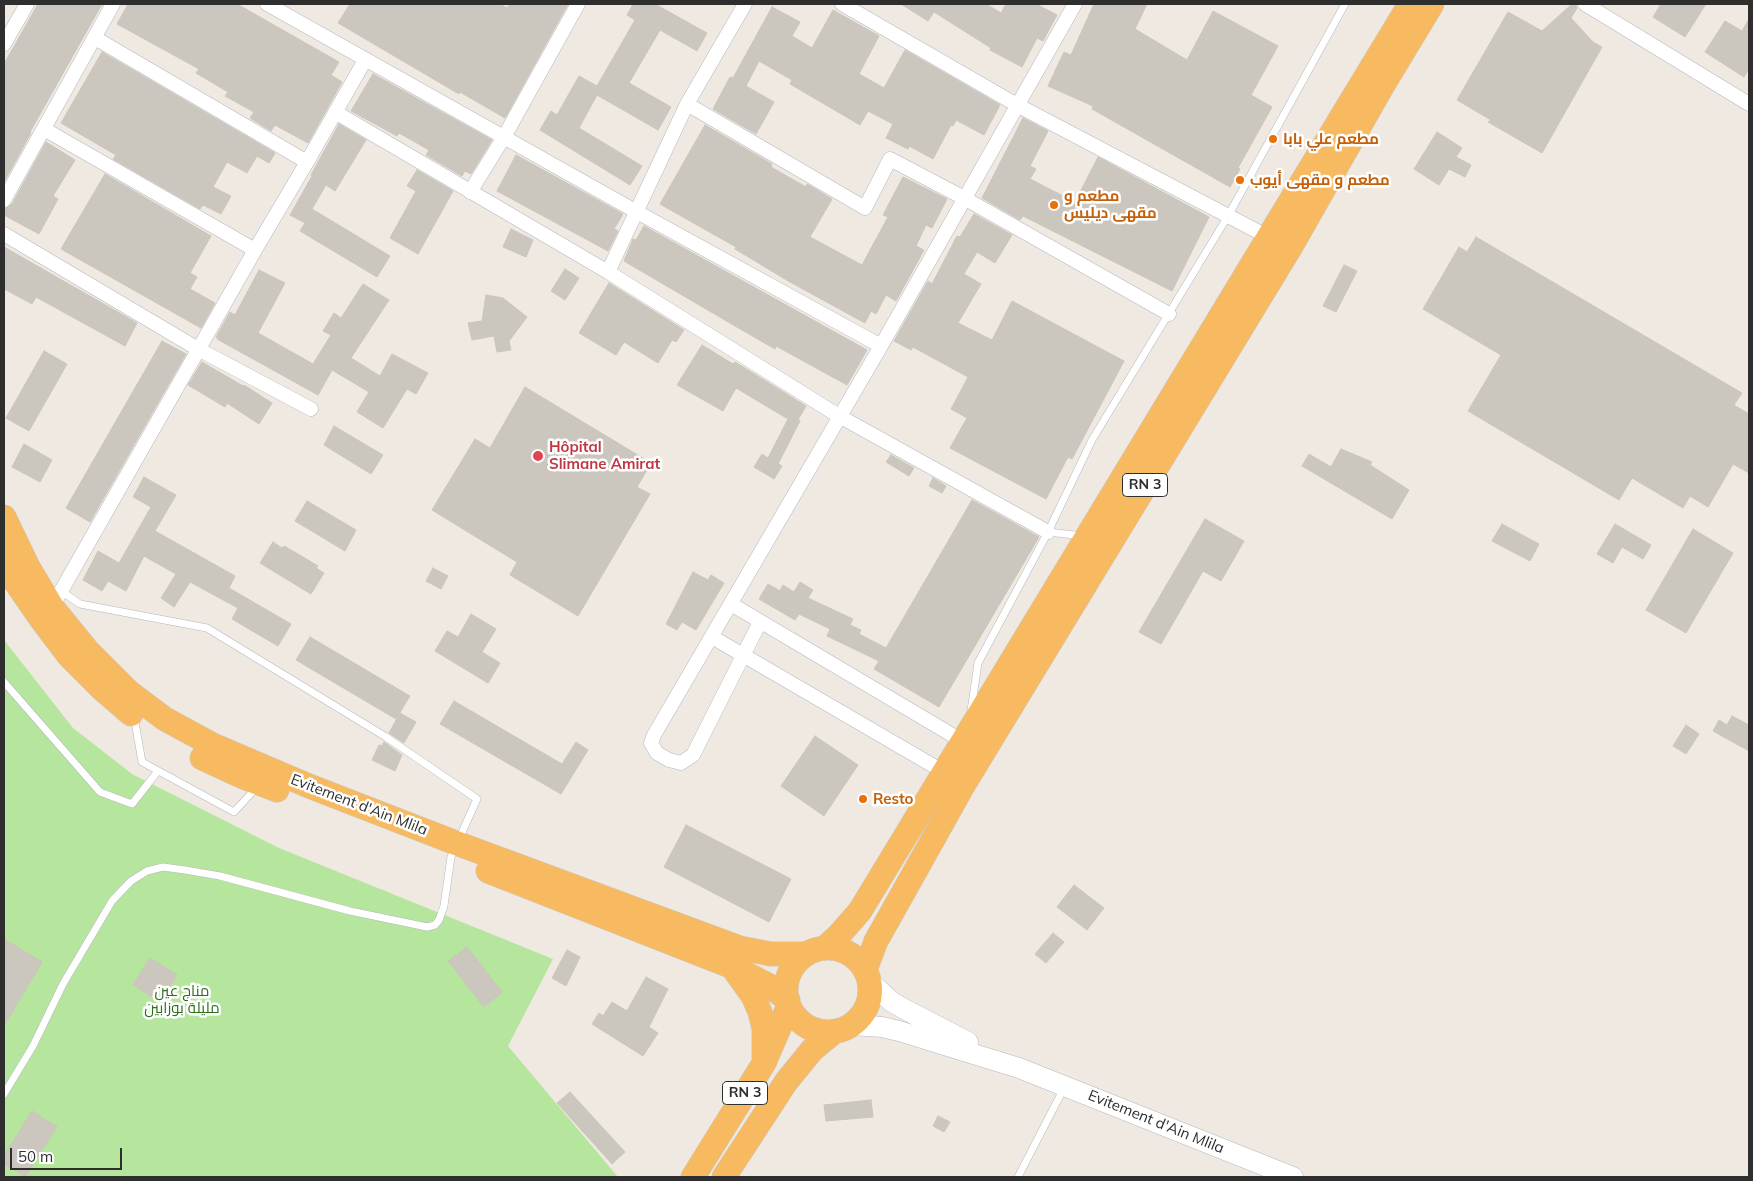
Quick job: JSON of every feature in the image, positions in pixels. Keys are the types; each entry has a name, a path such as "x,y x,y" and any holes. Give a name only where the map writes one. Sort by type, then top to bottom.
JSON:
{"highway":[{"name":"RN 3","path":"867,976 876,941 971,742 1087,536 1410,4"},
{"name":"RN 3","path":"816,951 839,935 860,911 944,772 971,742 1290,248 1383,85 1432,4"},
{"name":"Evitement d'Ain Mlila","path":"4,517 28,567 56,599 87,650 129,692 165,719 213,745 453,850 733,968 768,984 789,1002"},
{"name":"Evitement d'Ain Mlila","path":"4,561 14,580 69,656 102,689 134,716 204,758 260,783 740,948 771,954 816,951"},
{"path":"816,951 844,951 860,962 867,976 869,1001 865,1010 843,1028 824,1031 813,1028 803,1023 795,1015 789,1002 786,986 790,973 797,962 816,951"},
{"path":"733,968 749,988 760,1012 766,1046 764,1063"},
{"name":"RN 3","path":"692,1177 764,1063 789,1002"},
{"name":"RN 3","path":"724,1177 786,1082 812,1050 843,1028"}],"main road":[{"path":"867,976 892,1002 1019,1068"},
{"path":"843,1028 882,1026 1019,1068"},
{"name":"Evitement d'Ain Mlila","path":"1019,1068 1292,1177"}],"street":[{"path":"4,44 27,4"},
{"path":"4,200 113,4"},
{"path":"267,4 637,212 881,346"},
{"path":"470,192 504,137 578,4"},
{"path":"608,272 687,104 745,4"},
{"path":"842,4 1017,105 1290,248"},
{"path":"760,622 693,755 682,763 670,760 657,753 651,742 654,735 881,346 1074,4"},
{"path":"1585,4 1749,104"},
{"path":"95,38 307,162"},
{"path":"56,599 365,60"},
{"path":"687,104 865,208 890,159 964,198 1169,314"},
{"path":"335,112 608,272 839,416 1048,532"},
{"path":"44,129 255,250"},
{"path":"4,234 198,349 311,408"},
{"path":"731,604 971,742"},
{"path":"712,637 944,772"}],"lane":[{"path":"971,742 978,663 1048,532 1092,440 1228,216 1345,4"},
{"path":"1048,532 1087,536"},
{"path":"4,1094 33,1046 63,984 112,901 131,881 147,871 163,867 220,876 350,911 427,927 435,925 439,920 444,906 453,850 476,799 386,737 207,628 56,599"},
{"path":"4,682 100,792 132,804 158,770"},
{"path":"134,716 142,762 234,812 260,783"},
{"path":"1018,1177 1066,1086"}],"green space":[{"name":"مناج عين مليلة بوزابين","path":"4,640 73,728 132,774 279,848 553,959 508,1046 618,1177 4,1177"}],"building":[{"path":"38,4 102,4 4,182 4,64"},
{"path":"128,4 237,4 339,62 331,75 342,82 308,143 275,125 271,131 250,118 254,112 225,96 228,92 196,73 199,69 117,24"},
{"path":"350,4 500,4 507,8 510,4 568,4 505,118 460,92 459,94 338,23"},
{"path":"633,4 655,4 707,33 697,51 660,30 629,83 671,107 658,130 597,95 579,128 642,166 630,185 540,130 551,111 557,115 579,76 597,86 635,20 627,15"},
{"path":"901,4 986,4 1001,13 1006,4 1036,4 1057,15 1043,41 1037,38 1022,67 990,50 991,48 934,12 928,21"},
{"path":"1094,4 1147,4 1135,29 1187,60 1213,11 1278,46 1251,95 1272,107 1238,168 1240,169 1230,187 1092,109 1093,106 1048,86 1064,52 1071,55"},
{"path":"1572,4 1576,4 1577,8 1571,18 1593,42 1602,47 1542,153 1488,122 1491,120 1457,100 1508,12 1542,31"},
{"path":"1661,4 1706,4 1685,37 1653,17"},
{"path":"772,7 800,22 792,36 812,48 833,10 879,36 859,74 884,88 905,50 1000,105 984,135 956,120 953,126 951,125 933,159 909,146 908,149 886,138 893,124 868,111 860,125 790,84 792,80 759,61 746,86 774,102 756,134 713,109 730,77 733,78"},
{"path":"1749,19 1749,69 1744,77 1705,52 1725,21 1742,31"},
{"path":"102,52 275,153 269,163 257,156 247,173 227,162 213,187 231,196 221,214 203,205 200,209 113,159 116,155 61,123"},
{"path":"373,74 492,140 471,174 465,171 462,176 426,155 429,150 399,133 397,136 351,111"},
{"name":"مطعم و مقهى ديليس","path":"1023,118 1048,131 1030,166 1036,169 1030,179 1075,202 1098,157 1209,217 1172,291 1023,216 1020,220 982,198"},
{"path":"339,124 366,140 335,191 326,185 312,209 390,256 377,277 300,231 305,223 290,215"},
{"path":"705,125 772,164 771,167 806,187 807,184 832,199 810,237 862,265 888,217 883,215 903,177 947,199 932,228 926,225 916,246 924,250 896,301 886,295 876,314 871,311 865,323 790,282 735,249 736,247 660,204"},
{"path":"1437,132 1462,148 1456,157 1471,165 1465,177 1449,169 1439,185 1414,169"},
{"path":"46,142 75,160 53,196 58,199 39,234 4,215 4,209 12,204"},
{"path":"516,155 623,214 614,229 618,231 608,251 497,191"},
{"path":"417,170 453,191 418,254 390,238 416,191 407,186"},
{"path":"105,174 211,236 190,273 197,277 190,289 215,303 201,328 61,249"},
{"path":"974,214 1012,235 995,263 977,252 964,274 981,284 958,323 992,340 1012,301 1124,361 1072,459 1068,457 1046,499 950,448 967,418 951,409 968,377 913,347 911,350 894,341 928,281 932,284 957,236 960,237"},
{"path":"644,226 867,350 847,385 776,346 775,349 624,261 633,239 636,240"},
{"path":"511,229 533,240 526,257 503,247"},
{"path":"1476,237 1742,393 1734,405 1749,414 1749,473 1733,464 1708,507 1690,496 1683,508 1632,478 1619,500 1468,411 1501,355 1423,309 1459,247 1467,252"},
{"path":"4,247 137,323 125,346 36,297 32,304 4,289"},
{"path":"1344,265 1357,271 1336,312 1323,306"},
{"path":"565,269 579,278 565,300 551,291"},
{"path":"259,270 285,283 258,333 313,364 331,335 323,331 334,313 341,318 363,284 389,300 351,358 380,376 392,354 428,373 416,394 407,389 383,428 357,412 369,392 332,370 318,395 217,339 216,337 230,312 235,315"},
{"path":"609,283 684,330 676,342 672,340 658,363 624,342 616,355 579,333"},
{"path":"486,295 503,298 527,317 509,341 511,350 497,352 494,336 472,340 468,323 482,321"},
{"path":"162,341 186,354 90,522 66,508"},
{"path":"702,345 733,364 735,362 806,406 778,464 782,466 774,479 754,467 762,454 768,458 788,419 736,388 723,411 677,385"},
{"path":"44,351 67,364 29,431 6,418"},
{"path":"202,362 272,403 259,424 227,403 225,407 188,385"},
{"path":"525,387 651,463 637,487 650,494 578,616 510,575 517,562 432,510 475,439 490,448"},
{"path":"334,426 383,455 371,474 324,445"},
{"path":"24,444 52,460 40,482 12,467"},
{"path":"1341,449 1372,462 1370,465 1409,490 1392,519 1302,466 1309,454 1331,467"},
{"path":"891,455 914,468 909,476 886,462"},
{"path":"144,477 176,495 155,531 235,576 229,588 291,624 278,646 232,619 238,608 190,582 174,607 161,598 176,574 144,556 126,591 108,581 102,591 83,580 98,551 119,563 151,507 133,497"},
{"path":"933,478 946,486 942,493 929,486"},
{"path":"972,500 1039,537 939,707 874,669 879,661 827,636 830,629 799,614 795,620 759,599 768,584 780,591 783,585 794,592 800,582 813,590 808,598 853,619 850,625 861,630 859,634 886,648"},
{"path":"307,501 356,530 345,551 295,521"},
{"path":"1205,519 1244,541 1221,581 1203,571 1161,644 1139,632"},
{"path":"1502,524 1539,544 1530,561 1492,541"},
{"path":"1615,524 1651,545 1643,559 1622,547 1613,563 1597,554"},
{"path":"1693,529 1733,553 1686,633 1646,610"},
{"path":"273,542 282,548 284,546 318,566 316,568 324,573 311,594 260,563"},
{"path":"433,568 448,576 441,589 426,581"},
{"path":"693,572 708,580 711,575 724,583 696,630 682,622 677,630 666,624"},
{"path":"471,614 496,629 482,652 500,663 488,683 435,651 447,631 458,637"},
{"path":"310,637 410,696 396,719 296,660"},
{"path":"454,701 562,764 576,742 588,750 561,794 440,724"},
{"path":"400,713 416,722 404,743 389,733"},
{"path":"1732,716 1749,725 1749,751 1713,731 1719,720 1727,725"},
{"path":"1686,725 1699,734 1686,754 1673,746"},
{"path":"815,736 858,765 824,816 781,786"},
{"path":"384,742 402,755 395,771 372,760 379,745 382,746"},
{"path":"686,825 791,879 769,922 664,867"},
{"path":"1074,885 1104,908 1087,930 1057,907"},
{"path":"1053,933 1064,942 1046,963 1035,954"},
{"path":"4,939 42,962 4,1026"},
{"path":"467,947 502,992 484,1007 448,961"},
{"path":"567,950 580,957 566,986 552,978"},
{"path":"150,958 177,975 160,1002 133,985"},
{"path":"646,977 668,989 649,1027 658,1033 643,1056 592,1024 599,1013 603,1016 612,1002 627,1011"},
{"path":"570,1092 625,1152 612,1164 557,1103"},
{"path":"871,1100 873,1117 826,1121 824,1105"},
{"path":"32,1111 57,1127 25,1177 4,1163 4,1156"},
{"path":"938,1116 950,1122 944,1132 933,1126"}],"place":[{"name":"مطعم علي بابا","path":"1273,139"},
{"name":"مطعم و مقهى أيوب","path":"1240,180"},
{"name":"مطعم و مقهى ديليس","path":"1054,205"},
{"name":"Hôpital Slimane Amirat","path":"538,456"},
{"name":"Resto","path":"863,799"}]}
